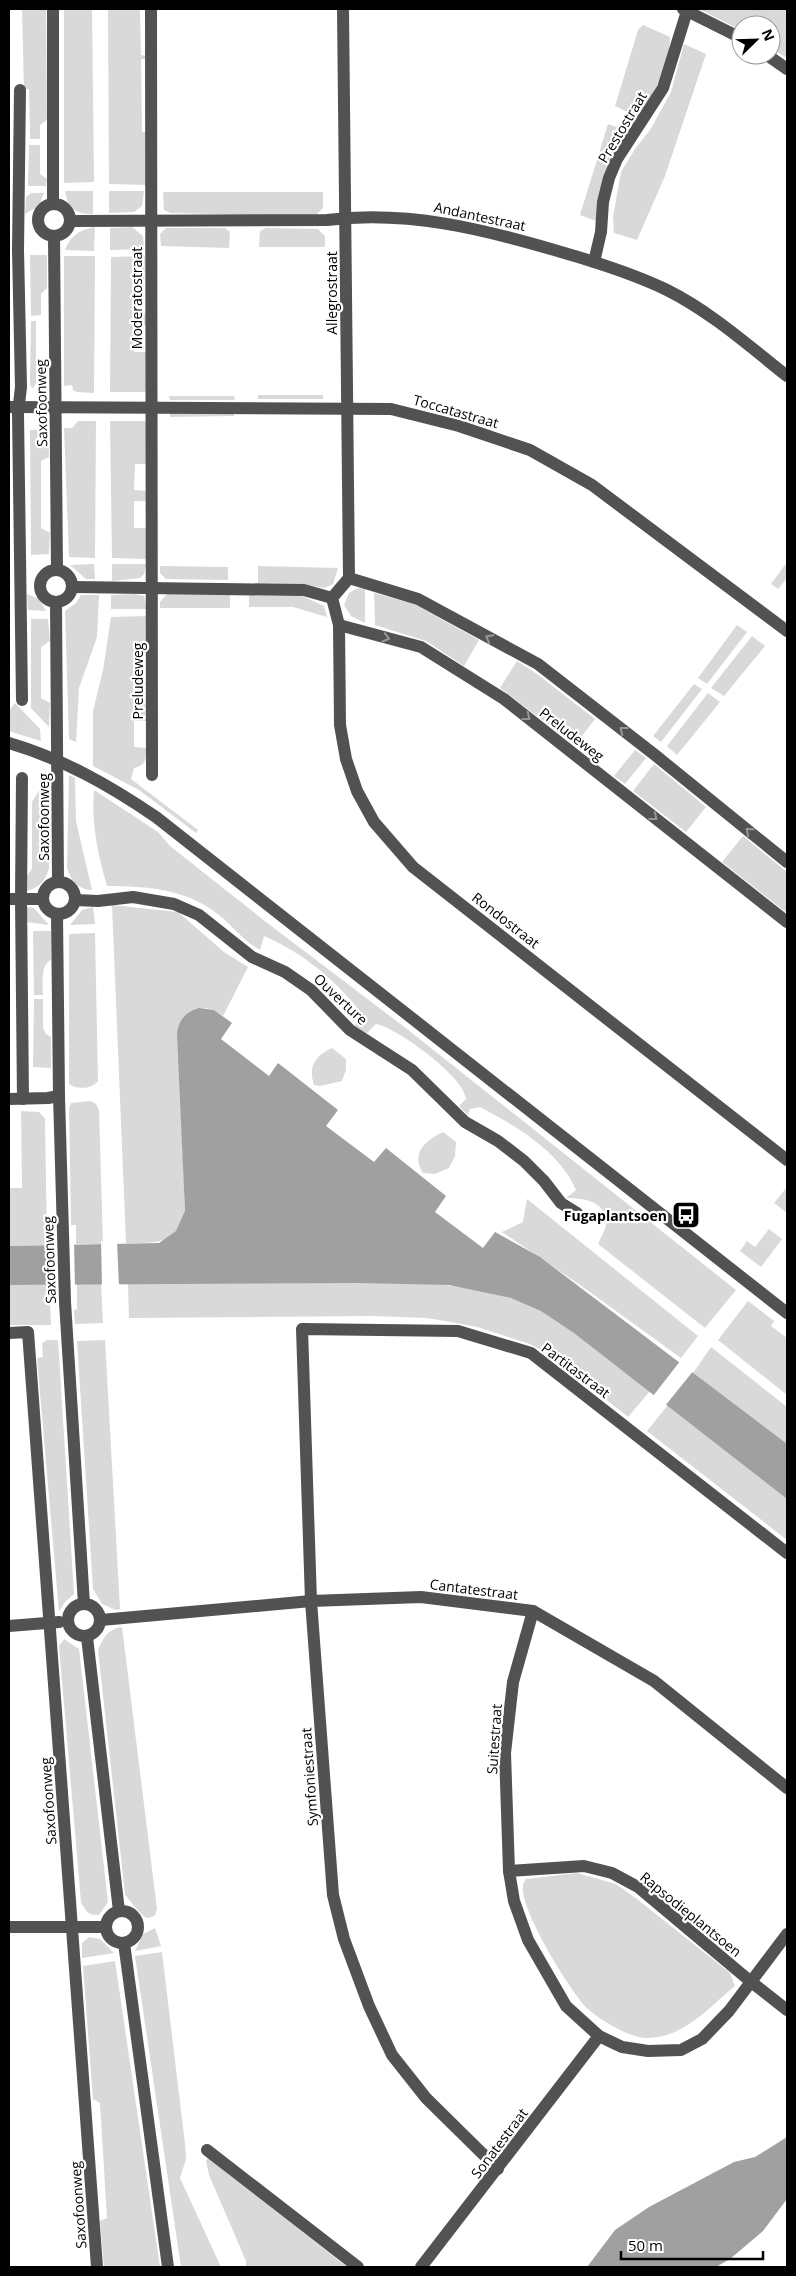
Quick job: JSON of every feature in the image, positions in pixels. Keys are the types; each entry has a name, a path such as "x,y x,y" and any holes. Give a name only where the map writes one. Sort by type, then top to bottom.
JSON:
{"street":[{"path":"53,9 53,204"},
{"name":"Moderatostraat","path":"151,9 150,221 153,586"},
{"name":"Allegrostraat","path":"343,9 349,578"},
{"path":"685,10 731,33"},
{"name":"Prestostraat","path":"594,262 601,232 603,202 609,178 617,159 663,88 685,10"},
{"name":"Saxofoonweg","path":"20,90 14,219 21,387 14,407 14,587 22,700"},
{"path":"53,204 64,207 70,213 71,221 66,232 54,237 43,232 38,220 41,210 53,204"},
{"name":"Andantestraat","path":"71,221 326,220 345,218 433,220 498,233 594,262 668,290 722,324 787,376"},
{"path":"14,219 38,220"},
{"name":"Saxofoonweg","path":"54,237 57,570"},
{"name":"Toccatastraat","path":"14,407 392,409 459,426 530,450 592,485 787,631"},
{"path":"57,570 67,574 72,580 73,587 68,598 56,603 45,598 40,587 43,576 50,571 57,570"},
{"path":"332,598 349,578 418,599 538,664 655,754 787,862"},
{"path":"73,587 153,586 304,590 332,598"},
{"name":"Preludeweg","path":"152,775 153,586"},
{"path":"14,587 40,587"},
{"path":"332,598 339,625"},
{"name":"Saxofoonweg","path":"56,603 58,882"},
{"name":"Preludeweg","path":"339,625 421,648 504,699 787,922"},
{"name":"Rondostraat","path":"339,625 340,725 346,759 357,791 374,822 413,867 787,1160"},
{"path":"9,743 45,754 79,769 118,791 156,817 787,1314"},
{"name":"Saxofoonweg","path":"22,778 15,899 23,1099"},
{"path":"58,882 66,883 72,888 75,900 69,911 57,914 47,910 42,900 45,888 50,884 58,882"},
{"name":"Ouverture","path":"75,900 133,897 174,904 199,915 252,957 285,972 311,990 350,1030 412,1070 465,1122 498,1141 524,1161 561,1202 577,1213"},
{"path":"15,899 42,900"},
{"name":"Saxofoonweg","path":"57,914 58,1096 65,1302 84,1604"},
{"path":"9,1099 58,1096"},
{"name":"Partitastraat","path":"302,1329 458,1331 531,1354 787,1553"},
{"name":"Symfoniestraat","path":"302,1329 311,1601 333,1895 344,1939 369,2006 392,2055 426,2098 498,2169"},
{"name":"Saxofoonweg","path":"9,1333 28,1332 51,1622 97,2267"},
{"name":"Cantatestraat","path":"101,1620 311,1601 421,1597 533,1611 654,1682 787,1788"},
{"path":"84,1604 92,1605 97,1610 101,1620 98,1629 87,1637 76,1635 70,1629 68,1622 69,1614 74,1608 84,1604"},
{"name":"Suitestraat","path":"509,1871 505,1753 513,1682 533,1611"},
{"path":"9,1626 68,1622"},
{"path":"87,1637 120,1911"},
{"name":"Rapsodieplantsoen","path":"509,1871 584,1866 612,1872 638,1887 787,2010"},
{"path":"509,1871 514,1901 528,1940 566,2006 599,2036 622,2047 648,2051 681,2050 702,2039 729,2011 787,1934"},
{"path":"120,1911 132,1914 138,1924 133,1939 124,1944 111,1940 105,1927 108,1918 120,1911"},
{"path":"9,1926 105,1927"},
{"path":"124,1944 168,2267"},
{"name":"Sonatestraat","path":"421,2267 599,2036"},
{"path":"207,2150 358,2267"}],"shaded area":[{"path":"22,9 46,9 47,120 40,125 40,139 30,139 29,89 24,89"},
{"path":"64,9 92,9 94,182 64,183"},
{"path":"108,9 140,9 141,55 147,56 147,59 141,59 142,132 148,132 148,185 109,184"},
{"path":"699,9 787,9 787,58 781,54 781,15 731,15 731,25"},
{"path":"643,25 670,37 667,59 660,79 638,117 615,106 638,30"},
{"path":"684,44 706,54 665,176 637,240 614,233 613,217 621,172 635,149 650,130 671,92"},
{"path":"608,124 626,130 627,135 596,221 580,215"},
{"path":"29,145 40,145 40,174 47,179 46,186 28,186"},
{"path":"65,191 93,191 93,214 82,213 74,209 68,202"},
{"path":"109,191 144,191 142,206 134,212 109,213"},
{"path":"163,192 323,192 323,208 315,216 171,213 164,210"},
{"path":"31,193 44,193 39,206 25,214 26,197"},
{"path":"95,227 94,251 65,250 70,240 76,234"},
{"path":"132,227 143,236 144,249 110,250 110,228"},
{"path":"166,228 225,228 230,232 229,248 161,246 160,234"},
{"path":"266,228 318,229 325,236 325,247 259,247 260,231"},
{"path":"30,255 47,255 47,288 41,294 41,315 31,316"},
{"path":"64,256 95,256 94,393 77,392 73,390 72,385 64,386"},
{"path":"145,256 144,285 132,285 133,314 146,313 146,325 133,326 134,352 147,352 145,392 110,392 111,257"},
{"path":"31,321 36,321 36,383 33,388 30,381"},
{"path":"258,395 323,395 323,399 258,399"},
{"path":"169,396 234,396 235,400 170,400"},
{"path":"234,412 234,416 170,417 170,413"},
{"path":"78,421 96,421 95,558 69,557 64,428 72,428"},
{"path":"110,421 145,421 147,424 147,464 135,464 134,490 146,491 146,501 134,501 134,528 146,528 146,559 112,558"},
{"path":"48,429 49,457 41,461 41,528 50,533 49,554 31,555 30,430"},
{"path":"787,562 787,578 778,589 771,584"},
{"path":"94,564 95,579 86,579 70,565"},
{"path":"112,564 146,564 144,574 140,578 112,581"},
{"path":"160,566 228,567 228,580 166,579 160,573"},
{"path":"258,566 338,568 333,584 324,588 304,584 258,583"},
{"path":"358,588 365,589 365,623 351,616 344,605 349,593"},
{"path":"374,593 414,604 479,640 464,666 426,641 375,625"},
{"path":"27,594 39,599 46,611 28,610"},
{"path":"135,594 144,596 147,609 111,609 111,595"},
{"path":"167,594 230,594 230,608 160,608 160,602"},
{"path":"249,594 300,595 324,606 327,617 293,607 249,607"},
{"path":"81,595 99,595 97,637 79,688 76,742 69,739 65,611 76,603"},
{"path":"147,616 146,652 134,652 133,680 145,680 146,721 134,721 134,747 146,748 146,756 143,764 134,768 131,779 198,830 196,833 139,790 93,766 93,711 103,670 111,617"},
{"path":"31,619 48,619 50,641 41,647 41,698 50,703 49,727 31,708"},
{"path":"737,625 747,632 707,684 698,678"},
{"path":"752,636 765,646 724,696 711,688"},
{"path":"517,661 537,674 595,719 575,745 500,688"},
{"path":"694,684 702,689 661,742 653,736"},
{"path":"708,693 720,702 677,755 667,746"},
{"path":"15,703 40,729 41,741 9,731 9,711"},
{"path":"635,750 646,758 625,784 614,776"},
{"path":"654,764 706,807 686,832 633,791"},
{"path":"69,775 75,778 76,821 92,890 87,890 75,883 67,867"},
{"path":"49,784 49,869 41,883 27,891 27,876 32,869 32,802 40,789"},
{"path":"94,790 158,832 170,846 407,1029 736,1290 705,1328 598,1244 608,1217 595,1203 566,1198 576,1190 559,1163 548,1152 522,1131 480,1107 470,1109 468,1115 459,1106 466,1099 463,1090 454,1078 413,1043 386,1027 376,1024 366,1034 355,1026 360,1011 328,977 304,958 264,936 260,950 249,943 207,906 180,894 152,888 107,886 96,839"},
{"path":"743,836 787,872 787,913 722,862"},
{"path":"112,905 178,912 224,952 248,967 223,1016 210,1009 198,1009 186,1015 178,1027 185,1211 182,1222 177,1230 164,1240 156,1242 126,1243"},
{"path":"27,907 34,908 49,925 26,922"},
{"path":"93,907 95,924 70,925 82,910"},
{"path":"33,931 51,931 51,960 47,962 44,970 43,995 34,995"},
{"path":"95,933 98,1081 92,1086 80,1088 69,1084 69,934"},
{"path":"34,999 43,999 43,1028 46,1034 51,1037 51,1068 33,1067"},
{"path":"199,1008 214,1010 232,1023 221,1039 269,1076 278,1063 338,1110 326,1126 374,1162 386,1148 446,1196 435,1212 483,1248 495,1232 540,1257 787,1444 787,1499 574,1333 541,1311 511,1298 449,1285 358,1283 9,1285 9,1246 159,1243 176,1231 185,1211 177,1034 183,1018"},
{"path":"332,1048 346,1059 346,1070 342,1081 320,1086 314,1085 312,1072 314,1062 321,1054"},
{"path":"91,1101 96,1104 99,1110 103,1244 76,1244 76,1225 71,1225 69,1108 71,1103"},
{"path":"21,1111 39,1112 45,1119 47,1245 9,1246 9,1188 22,1188"},
{"path":"443,1132 456,1142 455,1156 449,1168 435,1174 423,1173 419,1166 419,1153 426,1143"},
{"path":"787,1187 787,1213 774,1203"},
{"path":"527,1199 698,1336 681,1358 580,1285 502,1232 523,1222"},
{"path":"769,1229 782,1239 761,1267 740,1251 747,1241 755,1247"},
{"path":"128,1283 399,1283 429,1284 487,1291 514,1299 554,1318 582,1337 650,1391 628,1417 550,1355 530,1344 477,1327 427,1318 372,1316 129,1318"},
{"path":"77,1284 101,1284 103,1323 75,1324 74,1310 77,1309"},
{"path":"9,1285 49,1285 51,1325 9,1325"},
{"path":"748,1301 774,1321 771,1326 787,1338 787,1395 718,1340"},
{"path":"47,1340 58,1340 74,1594 64,1603 59,1612 37,1358 43,1357 42,1343"},
{"path":"105,1340 120,1609 116,1610 102,1604 93,1589 77,1341"},
{"path":"711,1347 787,1407 787,1446 693,1373"},
{"path":"668,1405 787,1499 787,1540 647,1431"},
{"path":"122,1627 157,1909 155,1915 147,1918 125,1894 98,1650 107,1635 113,1630"},
{"path":"64,1639 79,1649 108,1902 99,1915 88,1912 81,1902 59,1646"},
{"path":"577,1873 616,1884 637,1899 730,1973 735,1986 694,2021 683,2028 659,2037 645,2038 631,2035 600,2018 580,2000 559,1969 537,1930 524,1897 523,1885 526,1879"},
{"path":"155,1928 161,1946 135,1951 143,1934"},
{"path":"89,1937 100,1939 114,1953 82,1958 82,1943"},
{"path":"162,1952 185,2144 186,2159 180,2178 221,2267 181,2267 135,1956"},
{"path":"115,1961 160,2267 104,2267 100,2221 107,2218 100,2103 93,2099 83,1966"},
{"path":"787,2137 787,2199 763,2231 730,2259 716,2267 587,2267 615,2230 649,2207 734,2162 755,2157"},
{"path":"208,2158 347,2267 246,2267 246,2261 209,2175 206,2161"}],"pier":[{"path":"101,1241 117,1241 119,1286 102,1286"},
{"path":"74,1242 75,1287 50,1287 49,1243"},
{"path":"681,1360 694,1370 665,1406 653,1396"}],"place":[{"name":"Fugaplantsoen","path":"686,1215"}]}
